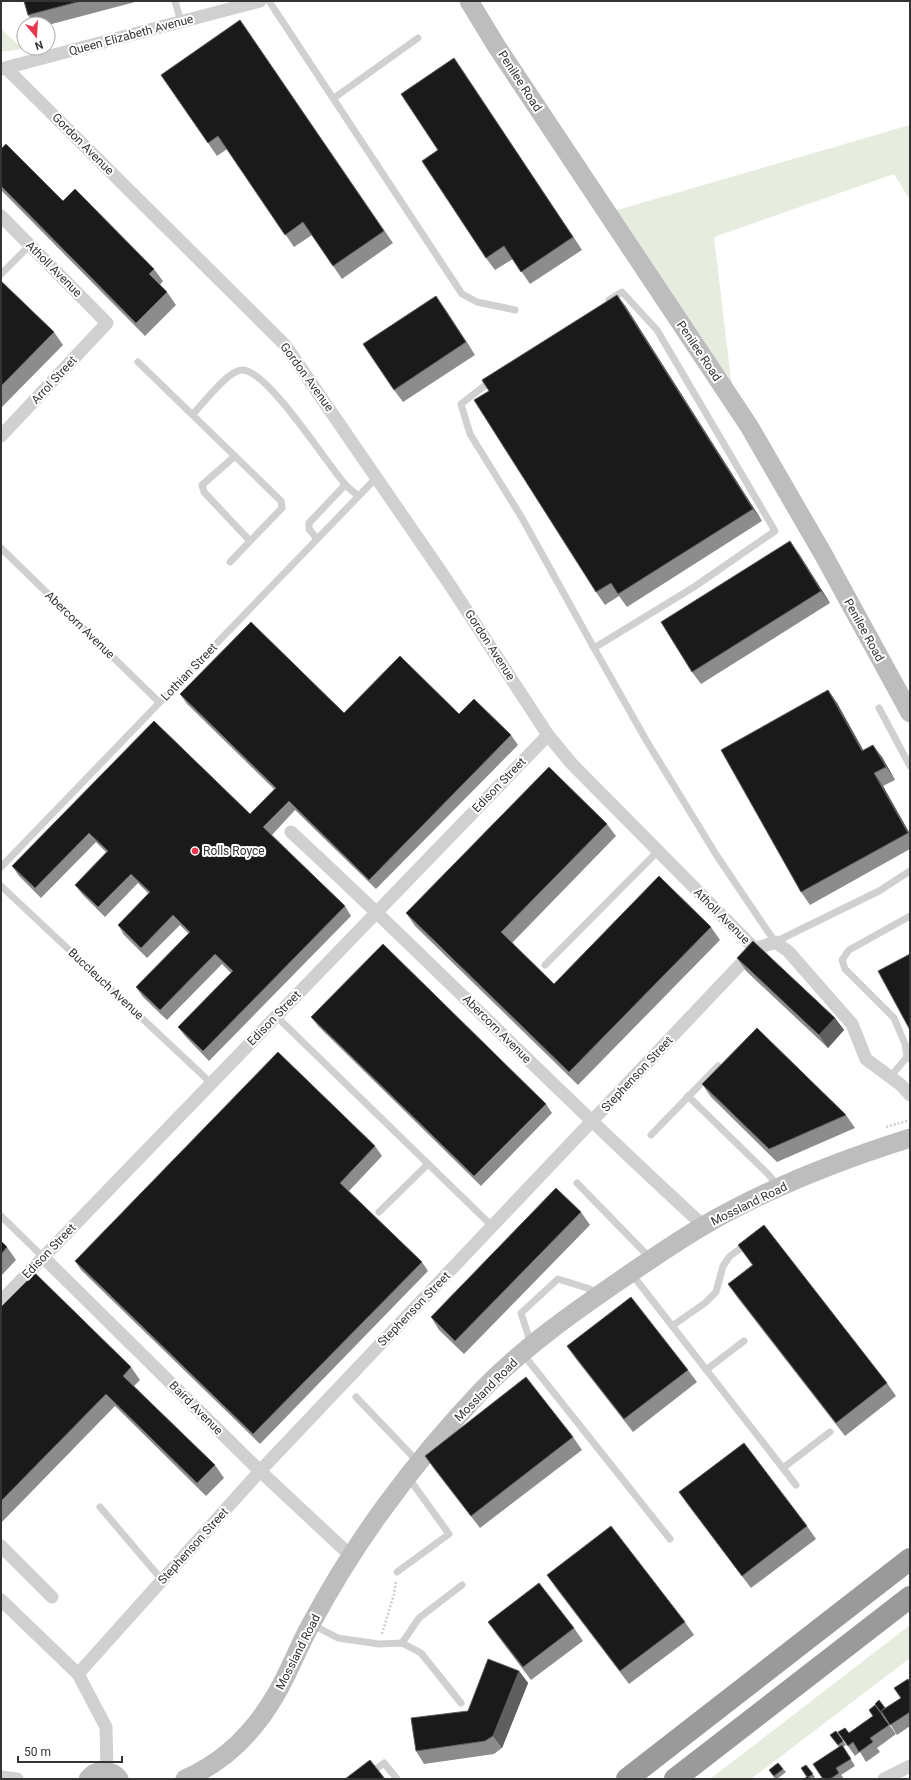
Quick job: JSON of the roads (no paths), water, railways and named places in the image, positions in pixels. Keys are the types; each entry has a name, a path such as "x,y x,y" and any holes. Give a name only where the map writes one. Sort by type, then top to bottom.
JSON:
{"highway":[{"path":"623,1779 910,1559"},
{"path":"675,1779 910,1597"},
{"path":"627,1779 688,1730"}],"street":[{"name":"Queen Elizabeth Avenue","path":"4,69 260,1"},
{"name":"Penilee Road","path":"469,1 497,47 749,426 823,554 910,713"},
{"name":"Gordon Avenue","path":"4,69 285,345 377,477 492,647 548,735"},
{"name":"Atholl Avenue","path":"1,216 107,323"},
{"name":"Arrol Street","path":"1,436 107,323"},
{"name":"Atholl Avenue","path":"548,735 571,763 755,949 775,942"},
{"name":"Edison Street","path":"1,1301 548,735"},
{"name":"Abercorn Avenue","path":"291,832 377,911 592,1123 704,1226"},
{"path":"775,942 788,951 852,1024 866,1060 901,1085 910,1095"},
{"name":"Stephenson Street","path":"78,1674 260,1472 592,1123 755,949"},
{"name":"Mossland Road","path":"185,1779 199,1773 221,1759 250,1732 275,1696 311,1624 351,1556 386,1505 439,1439 482,1390 527,1350 564,1319 651,1259 704,1226 779,1188 874,1149 910,1138"},
{"name":"Baird Avenue","path":"43,1257 260,1472 351,1556"},
{"path":"1,1546 52,1597"},
{"path":"1,1600 78,1674 106,1727 113,1775 96,1772 88,1779"},
{"path":"884,1779 910,1766"},
{"path":"1,1777 17,1779"}],"lane":[{"path":"175,1 180,22"},
{"path":"269,1 462,294 477,302 515,310"},
{"path":"334,98 418,38"},
{"path":"1,274 30,245"},
{"path":"594,648 694,587 775,531 658,330 622,292 603,304"},
{"path":"138,362 281,501 282,508 230,562"},
{"path":"193,414 231,374 242,370 254,374 290,410 345,485 358,496"},
{"path":"496,376 462,404 470,434 522,518 646,740 713,850 775,942 879,891 910,871"},
{"path":"235,456 202,485 204,492 250,541"},
{"name":"Lothian Street","path":"1,867 377,477"},
{"path":"317,539 309,529 309,523 345,485"},
{"name":"Abercorn Avenue","path":"1,548 160,702"},
{"path":"879,708 910,766"},
{"path":"545,965 642,865 658,851"},
{"name":"Buccleuch Avenue","path":"1,886 211,1083"},
{"path":"890,1077 909,1058 906,1044 894,1018 845,969 842,960 848,950 910,916"},
{"path":"276,1016 493,1227"},
{"path":"651,1135 718,1066"},
{"path":"688,1096 768,1174 779,1188"},
{"path":"379,1212 428,1164"},
{"path":"577,1183 651,1259"},
{"path":"1,1216 43,1257"},
{"path":"672,1326 705,1303 716,1292 723,1266 730,1256 753,1240"},
{"path":"630,1273 796,1485"},
{"path":"600,1294 587,1288 558,1279 521,1313 527,1350 670,1539"},
{"path":"706,1370 744,1341"},
{"path":"356,1397 414,1470 448,1534 397,1572"},
{"path":"783,1468 830,1432"},
{"path":"100,1507 162,1580"},
{"path":"402,1644 419,1618 462,1585"},
{"path":"311,1624 338,1638 379,1644 402,1644 420,1653 461,1703"},
{"path":"363,1779 384,1763 397,1779"}],"place":[{"name":"Rolls Royce","path":"195,851"}]}
